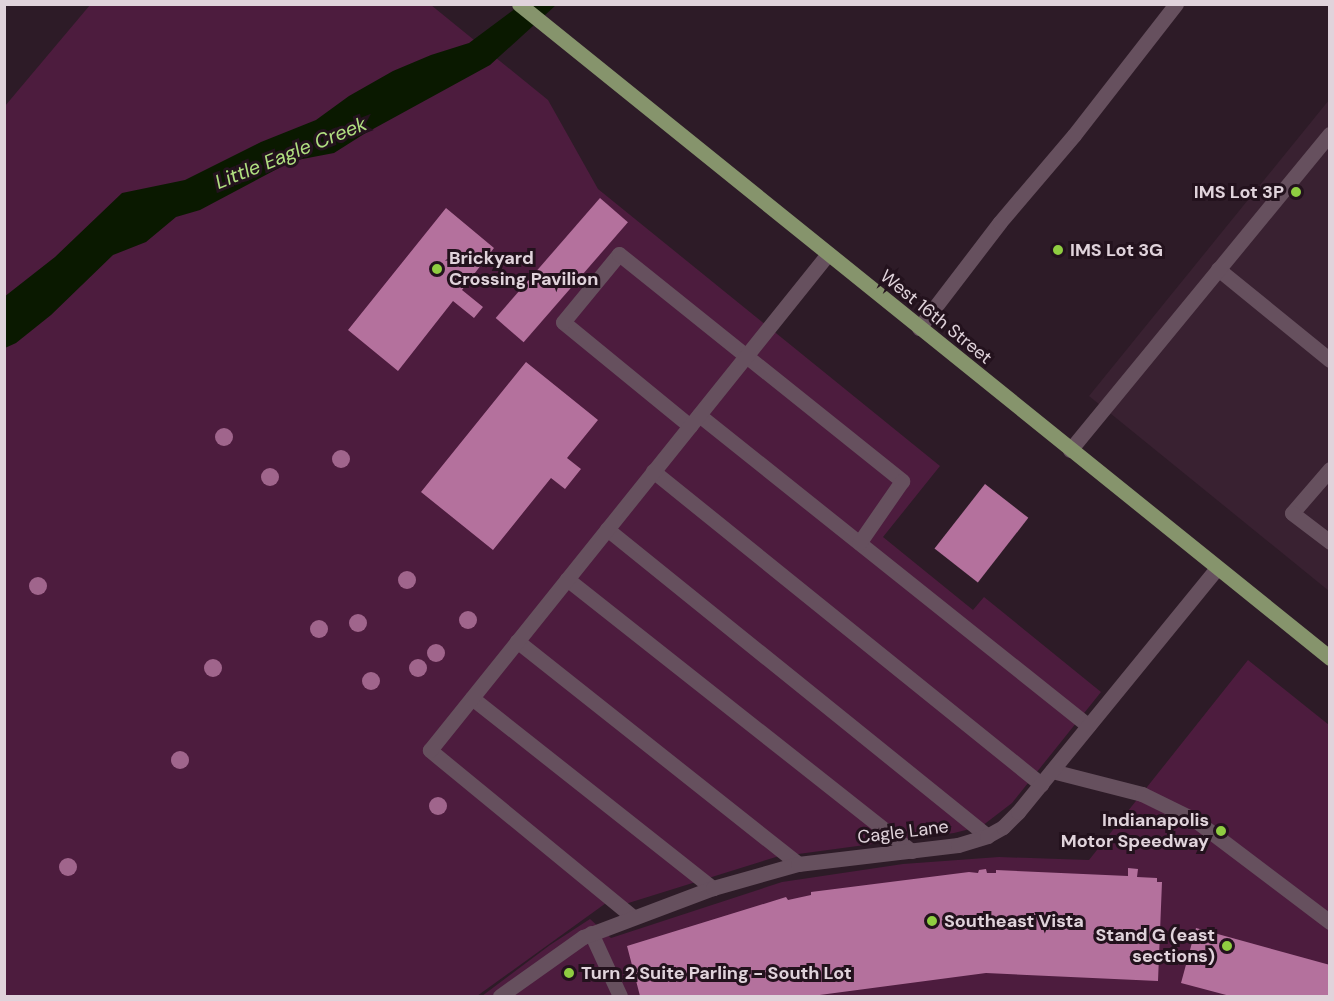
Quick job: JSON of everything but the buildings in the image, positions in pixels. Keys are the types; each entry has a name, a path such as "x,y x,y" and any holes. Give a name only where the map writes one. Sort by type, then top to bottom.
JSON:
{"main road":[{"name":"West 16th Street","path":"519,4 1329,658"}],"lane":[{"path":"919,328 1000,222 1074,135 1176,4"},
{"path":"1070,450 1329,134"},
{"path":"859,543 902,481 619,254 563,322 859,543 1088,726"},
{"path":"633,917 430,750 745,354 828,254"},
{"path":"1218,269 1329,360"},
{"path":"1329,469 1292,513 1329,542"},
{"path":"653,471 1041,784"},
{"path":"607,529 987,836"},
{"name":"Cagle Lane","path":"500,996 591,933 713,888 798,864 958,845 987,836 1011,820 1217,568"},
{"path":"567,579 911,851"},
{"path":"517,641 798,864"},
{"path":"472,698 713,888"},
{"path":"1052,771 1142,794 1195,820 1329,922"},
{"path":"591,933 620,996"}],"shaded area":[{"path":"90,5 431,5 548,100 598,189 940,466 883,537 973,610 984,597 1101,692 1012,803 982,826 954,833 776,857 622,905 613,898 477,996 5,996 5,106"},
{"path":"1329,100 1329,591 1089,396"},
{"name":"Indianapolis Motor Speedway","path":"1248,660 1329,725 1329,996 482,996 550,945 590,919 611,938 782,882 903,864 999,857 1089,860"}],"water":[{"name":"Little Eagle Creek","path":"520,5 556,5 490,65 364,134 334,153 292,161 200,210 176,217 146,242 113,255 51,315 16,343 5,348 4,297 55,257 122,193 185,180 261,142 316,120 349,96 393,71 431,55 469,43"}],"place":[{"name":"IMS Lot 3P","path":"1296,192"},
{"name":"IMS Lot 3G","path":"1058,250"},
{"name":"Brickyard Crossing Pavilion","path":"437,269"},
{"name":"Indianapolis Motor Speedway","path":"1221,831"},
{"name":"Southeast Vista","path":"932,921"},
{"name":"Stand G (east sections)","path":"1227,946"},
{"name":"Turn 2 Suite Parling - South Lot","path":"569,973"}]}
